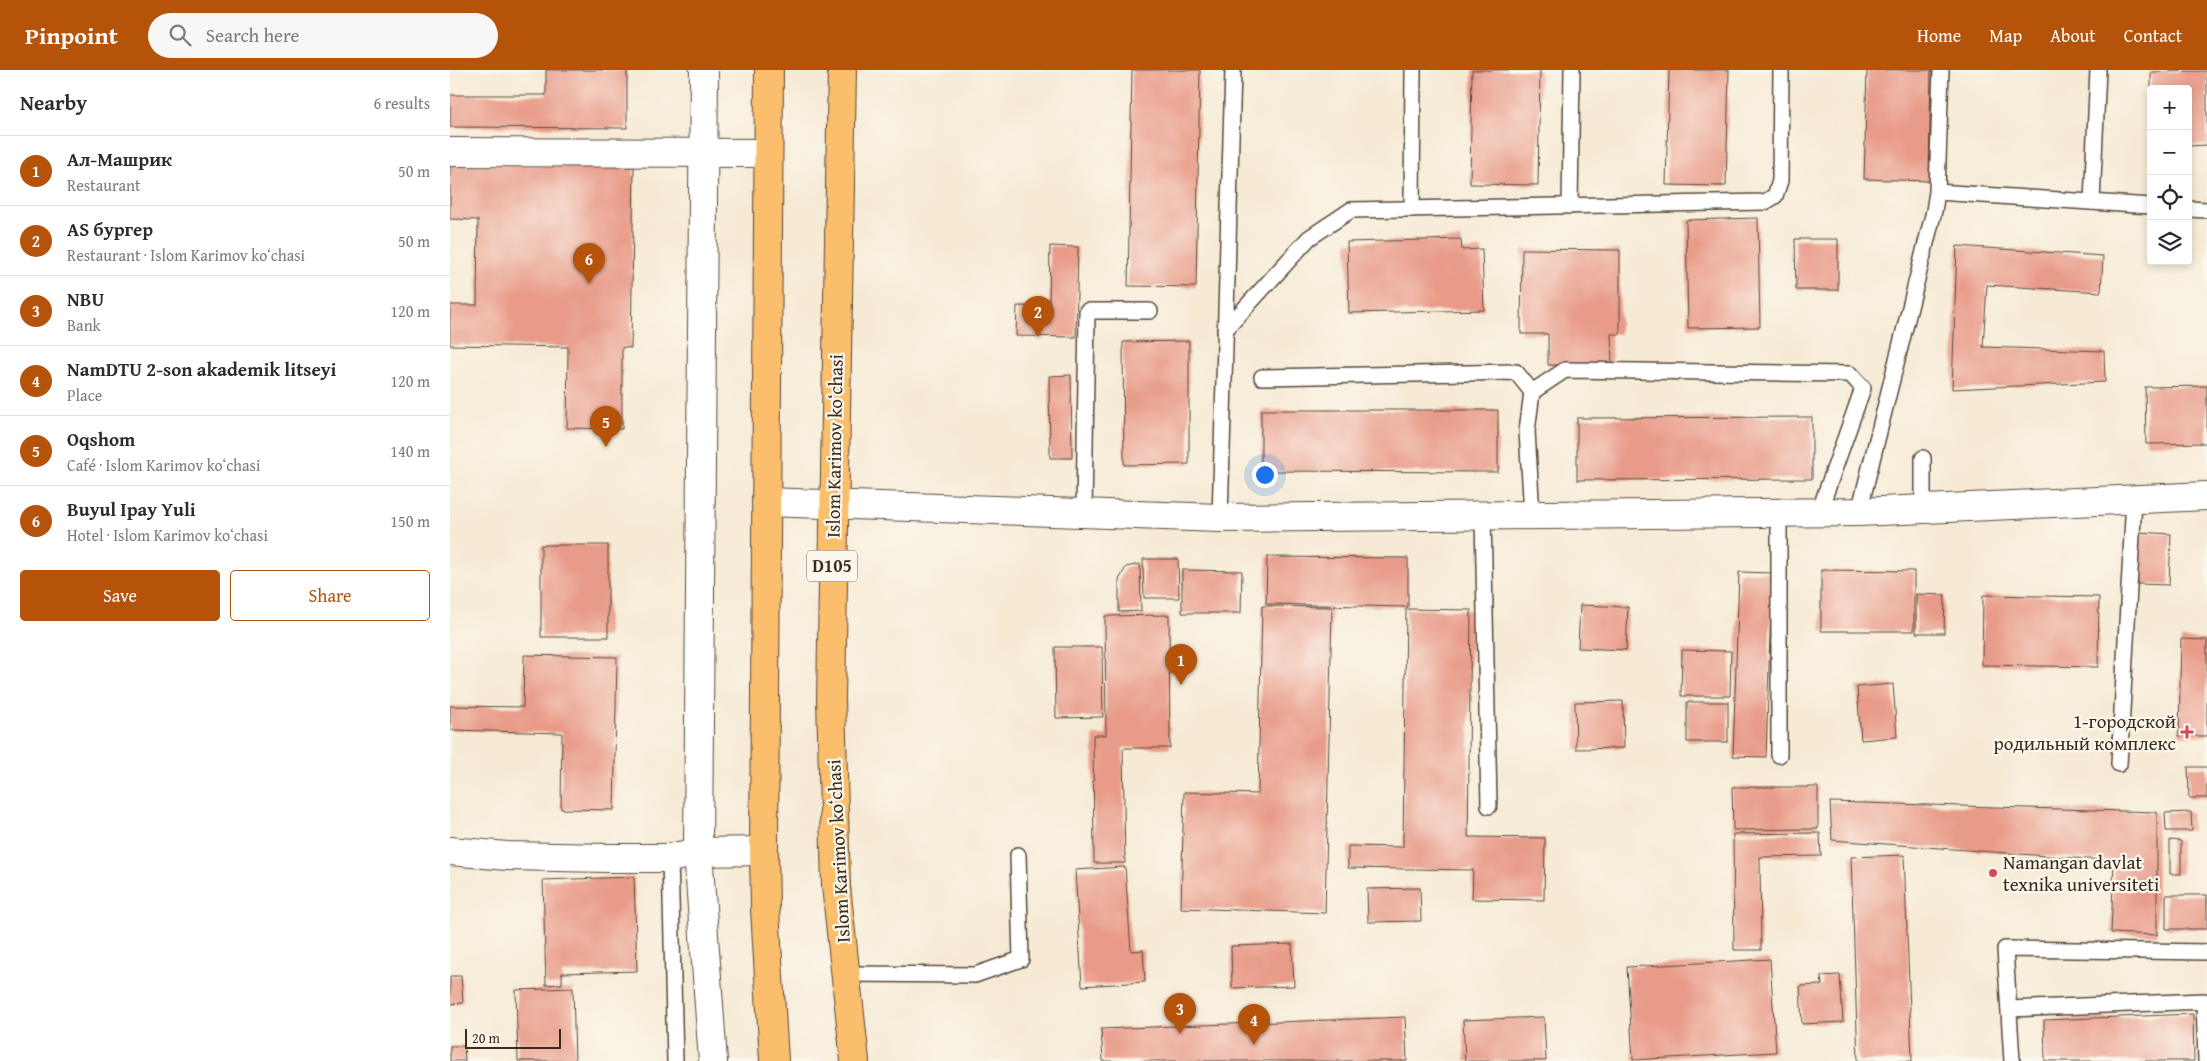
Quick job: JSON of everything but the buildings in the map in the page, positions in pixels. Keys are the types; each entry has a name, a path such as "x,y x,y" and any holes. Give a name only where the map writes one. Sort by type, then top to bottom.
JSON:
{"highway":[{"path":"769,70 764,851 765,909 774,1061"},
{"name":"Islom Karimov koʻchasi","path":"842,70 831,699 836,886 855,1061"}],"street":[{"path":"704,70 698,852 713,1061"},
{"path":"450,152 767,153"},
{"path":"766,502 1220,518 1779,514 2207,496"},
{"path":"450,851 507,856 670,858 698,852 764,851"}],"lane":[{"path":"1412,209 1413,70"},
{"path":"1570,206 1572,70"},
{"path":"1225,330 1308,238 1351,210 1765,202 1775,196 1780,181 1781,70"},
{"path":"1859,512 1937,192 1941,70"},
{"path":"2092,202 2098,70"},
{"path":"1220,518 1233,71"},
{"path":"1937,192 2147,206"},
{"path":"2192,209 2207,210"},
{"path":"1084,514 1087,312 1150,311"},
{"path":"1532,392 1566,370 1850,374 1863,388 1819,512"},
{"path":"1262,377 1516,372 1532,392 1527,431 1532,515"},
{"path":"1923,458 1923,509"},
{"path":"2119,764 2134,500"},
{"path":"1779,514 1779,755"},
{"path":"1483,516 1488,806"},
{"path":"845,974 975,975 1021,959 1018,855"},
{"path":"670,858 675,1061"},
{"path":"2012,1061 2004,949 2207,952"},
{"path":"2009,1009 2204,1001 2206,1061"}],"place":[{"name":"Buyul Ipay Yuli","path":"589,284"},
{"name":"AS бургер","path":"1038,337"},
{"name":"Oqshom","path":"606,447"},
{"name":"Ал-Машрик","path":"1181,685"},
{"name":"1-городской родильный комплекс","path":"2187,732"},
{"name":"Namangan davlat texnika universiteti","path":"1993,873"},
{"name":"NBU","path":"1180,1034"},
{"name":"NamDTU 2-son akademik litseyi","path":"1254,1045"}]}
